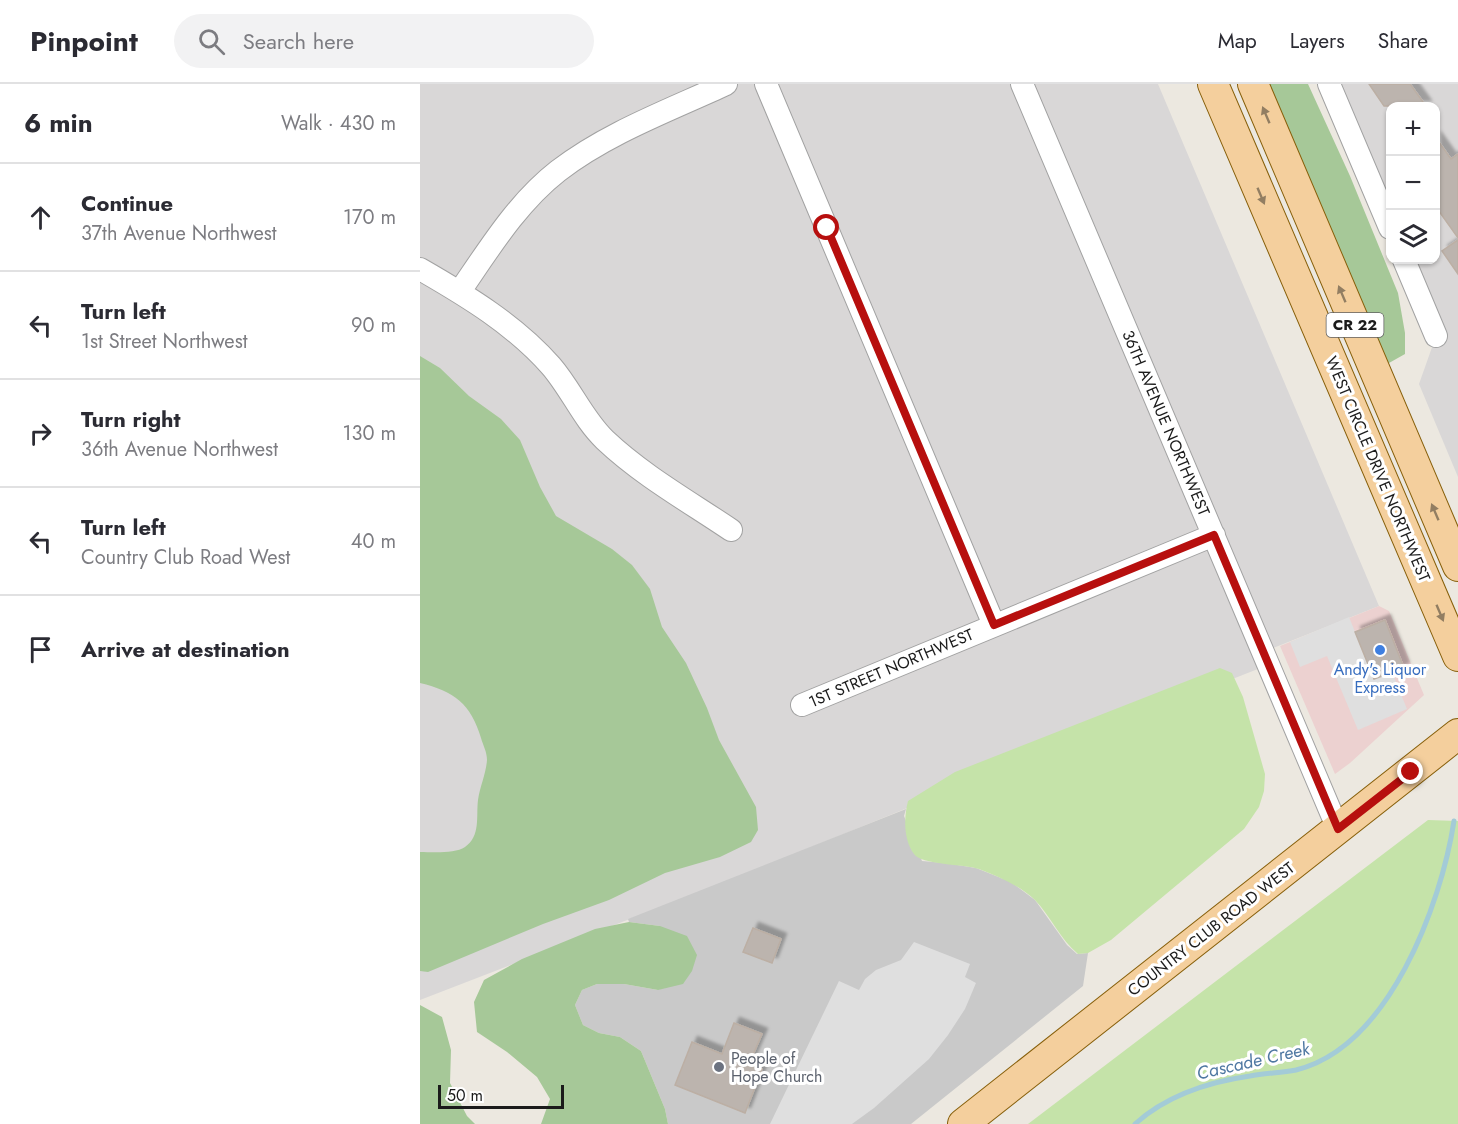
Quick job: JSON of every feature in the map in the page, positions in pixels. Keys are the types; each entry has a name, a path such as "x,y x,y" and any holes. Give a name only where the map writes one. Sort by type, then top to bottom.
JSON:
{"main road":[{"name":"WEST CIRCLE DRIVE NORTHWEST","path":"1213,84 1458,656"},
{"name":"CR 22","path":"1253,84 1458,566"},
{"name":"COUNTRY CLUB ROAD WEST","path":"963,1124 1458,734"}],"street":[{"path":"460,291 506,226 558,171 609,139 726,84"},
{"path":"766,84 994,625"},
{"name":"36TH AVENUE NORTHWEST","path":"1022,84 1338,829"},
{"path":"1329,84 1386,219"},
{"path":"1406,264 1436,336"},
{"path":"420,269 460,291 498,318 530,345 552,367 603,437 627,460 731,530"},
{"name":"1ST STREET NORTHWEST","path":"802,705 1214,535"}],"shaded area":[{"path":"420,84 1158,84 1379,606 1263,652 1268,665 731,880 420,1000"},
{"path":"1329,84 1458,84 1458,477 1419,384 1436,336 1406,264 1440,264 1440,102 1386,102 1386,219"},
{"path":"1379,606 1389,611 1424,695 1335,774 1280,646"},
{"path":"1349,617 1374,679 1392,672 1407,709 1358,730 1327,656 1300,667 1290,642"},
{"path":"906,809 904,816 922,861 976,868 1011,882 1035,900 1067,945 1077,954 1088,953 1083,986 911,1124 668,1124 665,1109 641,1051 620,1037 599,1033 583,1025 575,1005 582,990 597,984 624,984 658,990 660,926 629,922 628,919"},
{"path":"914,942 970,964 965,977 976,983 965,1009 948,1035 929,1059 874,1108 852,1124 770,1124 839,981 859,990 865,979 876,970 901,960"}],"green space":[{"path":"1262,84 1308,84 1350,176 1398,293 1405,333 1405,354 1389,363 1375,359"},
{"path":"420,356 440,368 469,396 501,419 520,440 540,487 556,516 612,549 632,565 650,589 662,627 686,663 719,740 756,807 758,830 751,842 720,857 665,873 609,900 543,924 428,972 420,971 420,852 455,851 465,847 474,837 478,800 487,760 477,726 460,701 442,690 420,683"},
{"path":"1220,668 1232,673 1243,697 1265,774 1264,791 1259,807 1244,829 1111,940 1088,953 1078,954 1066,942 1035,900 1022,890 979,869 918,858 910,848 905,828 908,801 955,772"},
{"path":"1428,820 1458,821 1458,1124 1028,1124"},
{"path":"629,922 660,926 687,936 697,955 692,971 683,984 658,990 624,984 597,984 582,990 575,1005 583,1025 599,1033 620,1037 641,1051 665,1109 668,1124 541,1124 550,1099 537,1077 507,1052 477,1032 474,1002 484,980 522,959 595,929"},
{"path":"420,1005 442,1017 451,1050 450,1083 467,1116 475,1124 420,1124"}],"building":[{"path":"1369,84 1410,84 1423,102 1386,102 1384,106"},
{"path":"1440,144 1451,159 1458,154 1458,238 1440,213"},
{"path":"1458,240 1458,274 1442,251"},
{"name":"Andy's Liquor Express","path":"1385,620 1404,668 1374,679 1355,632"},
{"path":"753,928 781,939 772,963 743,952"},
{"name":"People of Hope Church","path":"734,1023 762,1034 749,1064 762,1069 745,1113 675,1085 692,1042 722,1054"}],"waterway":[{"name":"Cascade Creek","path":"1135,1124 1161,1105 1189,1091 1234,1079 1296,1070 1329,1056 1358,1033 1383,1003 1405,968 1423,931 1437,892 1454,821"}],"place":[{"name":"Andy's Liquor Express","path":"1380,650"},
{"name":"People of Hope Church","path":"719,1067"}],"route":[{"path":"827,228 994,625 1214,535 1338,829 1411,772"}]}
